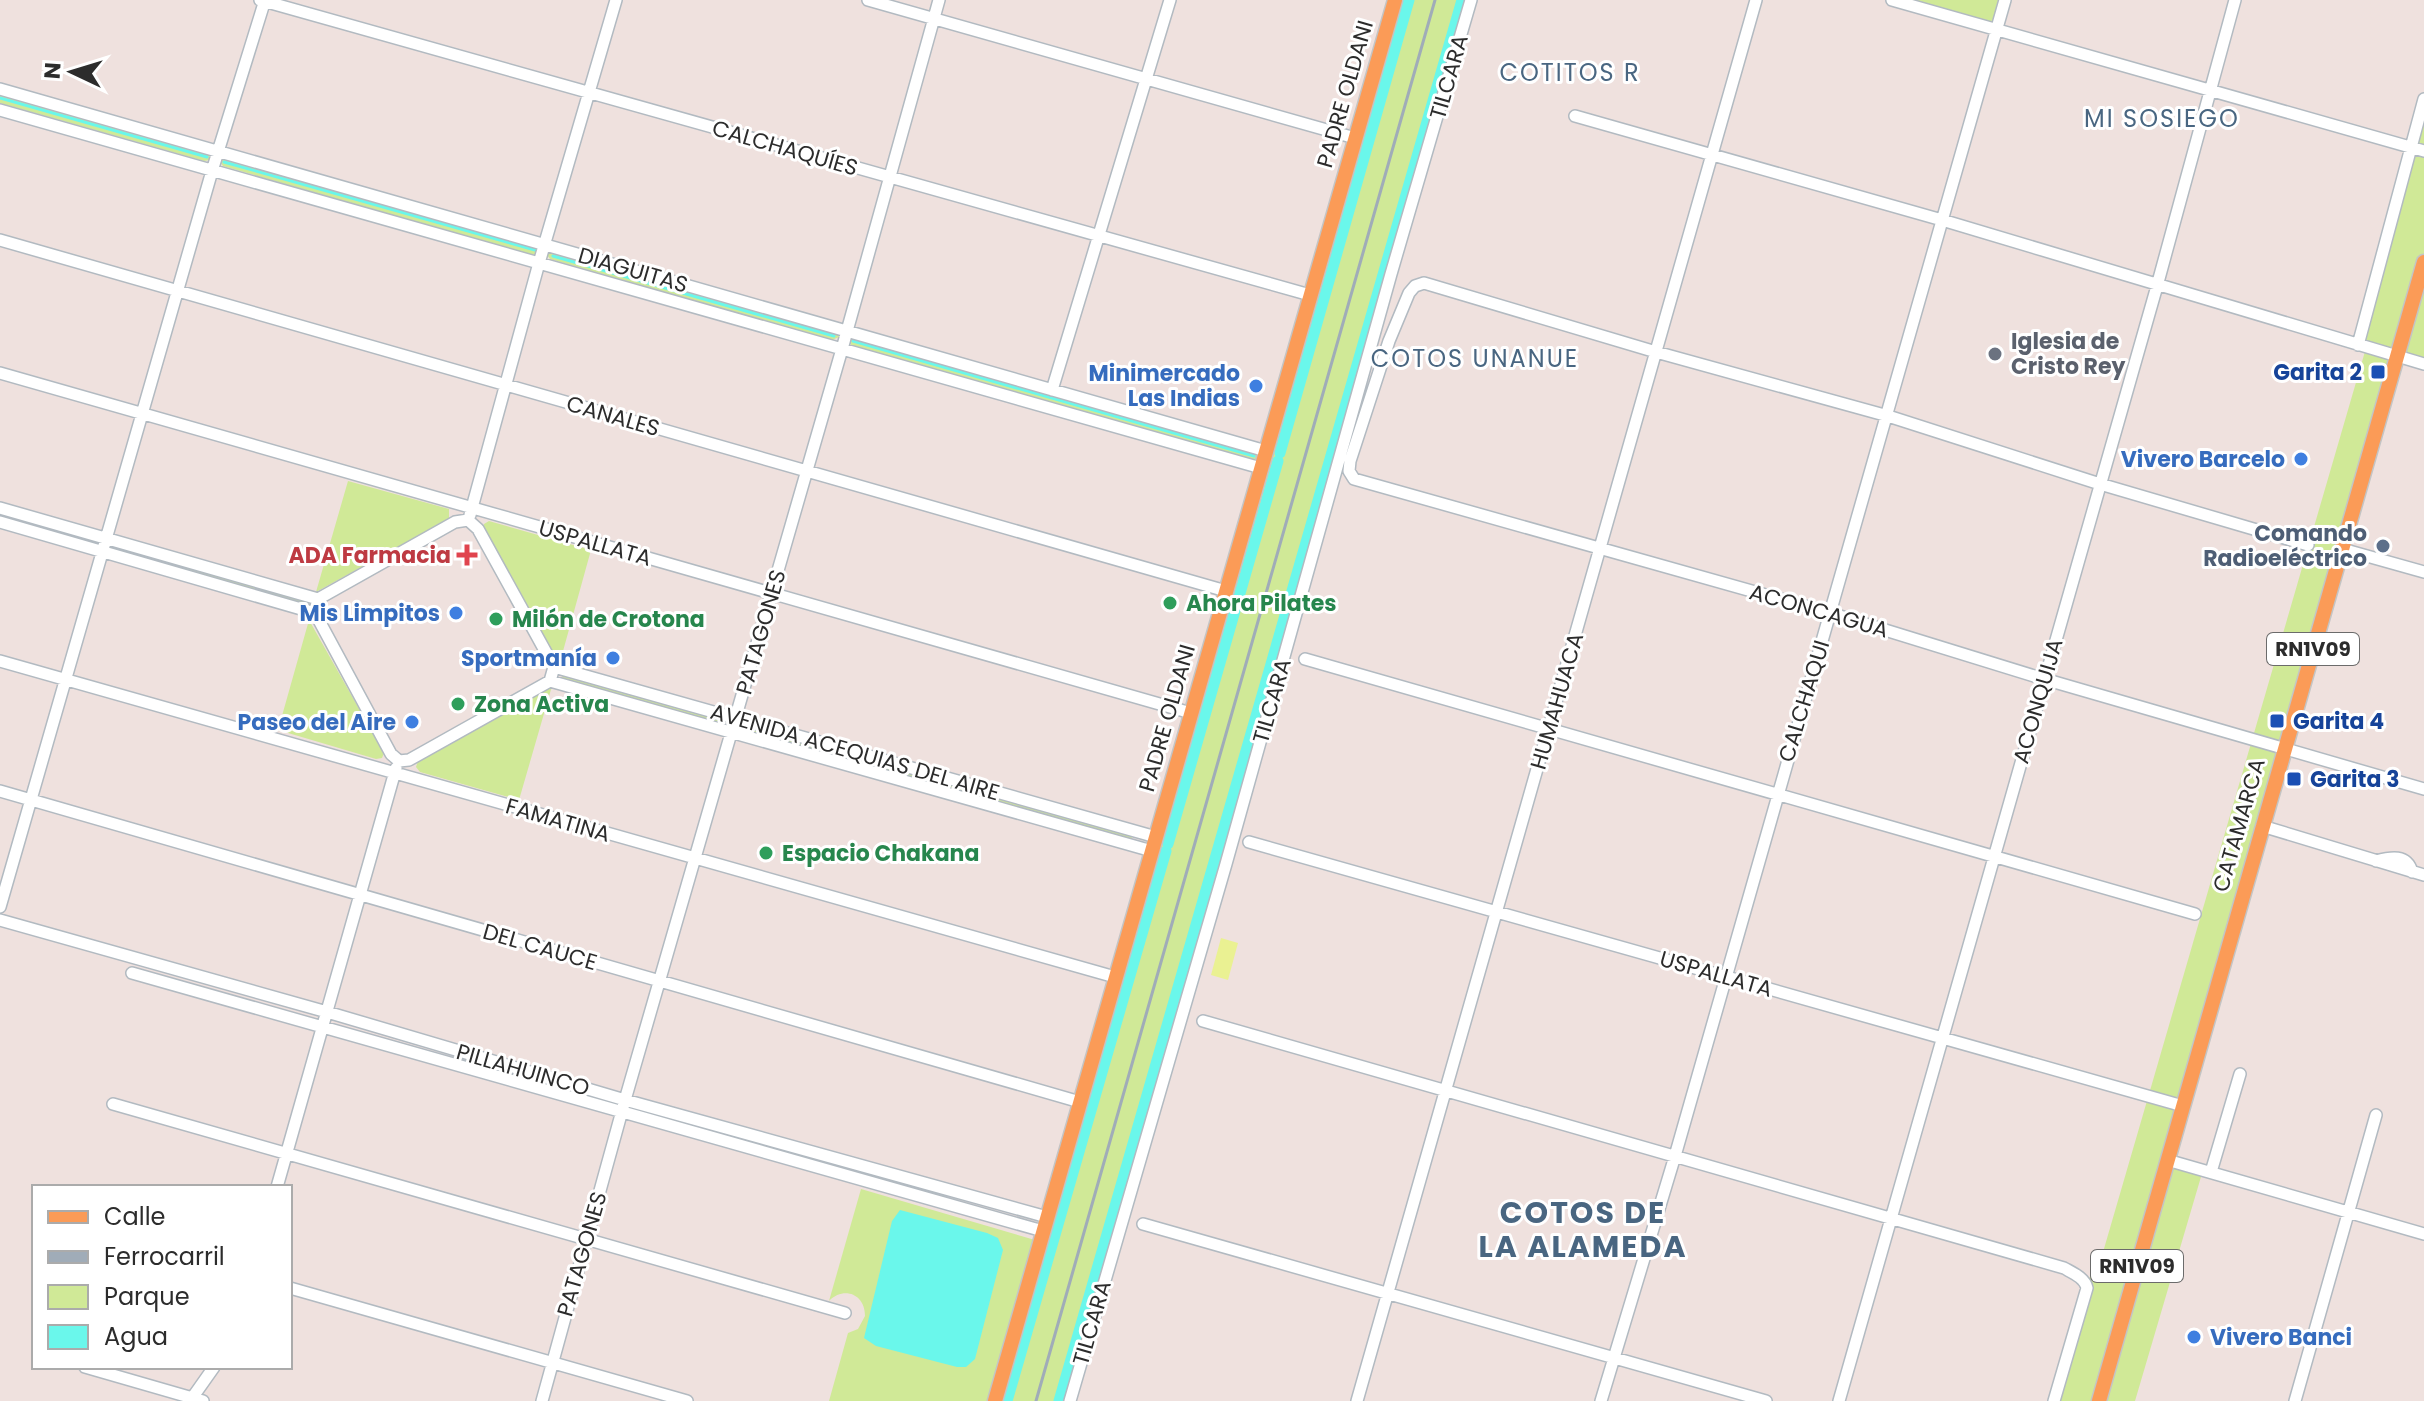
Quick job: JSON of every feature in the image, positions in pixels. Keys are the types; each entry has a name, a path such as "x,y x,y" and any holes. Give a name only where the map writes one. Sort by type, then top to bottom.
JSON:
{"main road":[{"name":"PADRE OLDANI","path":"995,1401 1395,0"},
{"name":"CATAMARCA","path":"2099,1401 2424,262"}],"street":[{"path":"0,907 263,0"},
{"name":"CALCHAQUÍES","path":"263,0 1310,295"},
{"path":"318,599 315,613 391,754 399,761 409,760 550,681 554,667 470,514 616,0"},
{"path":"868,0 1355,138"},
{"name":"PATAGONES","path":"542,1401 939,0"},
{"path":"1052,390 1170,0"},
{"name":"TILCARA","path":"1070,1401 1230,851 1471,0"},
{"name":"HUMAHUACA","path":"1357,1401 1756,0"},
{"name":"CALCHAQUI","path":"1601,1401 1675,1156 2005,0"},
{"name":"ACONQUIJA","path":"1839,1401 2157,286 2235,0"},
{"path":"1897,1 2424,151"},
{"name":"DIAGUITAS","path":"0,89 1266,451"},
{"path":"2358,345 2424,99"},
{"name":"DIAGUITAS","path":"0,110 1261,468"},
{"path":"1575,116 1942,220 2424,364"},
{"name":"CANALES","path":"0,240 1226,591"},
{"name":"ACONCAGUA","path":"1656,352 1424,283 1415,286 1409,293 1389,341 1349,471 1354,479 1830,613 2044,679 2424,789"},
{"path":"1656,352 1888,416 2100,484 2308,545"},
{"name":"USPALLATA","path":"0,373 470,514 772,593 1191,713"},
{"path":"0,508 318,599 470,514"},
{"path":"0,522 315,613"},
{"path":"2342,549 2424,572"},
{"path":"1305,659 2195,914"},
{"name":"FAMATINA","path":"0,661 1115,977"},
{"name":"AVENIDA ACEQUIAS DEL AIRE","path":"554,667 736,718 1154,844"},
{"name":"AVENIDA ACEQUIAS DEL AIRE","path":"550,681 1154,844"},
{"path":"278,1185 399,761"},
{"name":"DEL CAUCE","path":"0,791 1080,1102"},
{"path":"2262,826 2418,874"},
{"name":"USPALLATA","path":"1249,842 2183,1106"},
{"name":"PILLAHUINCO","path":"0,920 327,1012 624,1106"},
{"name":"PILLAHUINCO","path":"132,973 1045,1224"},
{"path":"1203,1021 2064,1268 2086,1283 2086,1294 2054,1401"},
{"path":"2211,1172 2240,1074"},
{"path":"113,1104 845,1313"},
{"path":"2295,1401 2376,1115"},
{"path":"2167,1160 2424,1234"},
{"path":"1143,1224 1766,1401"},
{"path":"292,1289 687,1401"},
{"path":"92,1369 195,1400 213,1369"}],"green space":[{"path":"1395,0 1471,0 1070,1401 995,1401"},
{"path":"1916,0 1998,0 1993,20 1988,23"},
{"path":"0,92 210,153 210,160 204,161 0,103"},
{"path":"2424,99 2424,364 2398,356 2167,1159 2203,1170 2135,1401 2054,1401 2086,1283 2101,1259 2366,348 2358,345"},
{"path":"223,157 534,245 539,249 532,255 223,166 220,162"},
{"path":"550,250 839,334 839,337 832,340 550,259 547,255"},
{"path":"852,337 1256,452 1257,459 851,345 849,341"},
{"path":"348,481 449,509 449,519 316,592"},
{"path":"489,521 591,550 560,662 484,530 484,524"},
{"path":"119,548 306,603 304,605 118,551"},
{"path":"309,620 384,753 382,758 376,759 278,730"},
{"path":"562,675 719,719 721,723 563,680"},
{"path":"552,686 519,800 420,772 416,767 418,761"},
{"path":"748,727 1132,838 1130,841 749,732"},
{"path":"1221,938 1238,943 1228,980 1211,975"},
{"path":"861,1189 1035,1240 988,1401 829,1401 848,1333 858,1329 865,1316 861,1302 853,1295 841,1294 829,1301"}],"water":[{"path":"900,1210 998,1238 1003,1250 975,1359 966,1367 876,1346 864,1338 892,1221"}],"waterway":[{"path":"1280,453 1409,0"},
{"path":"1059,1401 1462,0"},
{"path":"0,98 207,157"},
{"path":"224,162 535,250"},
{"path":"553,256 834,336"},
{"path":"853,341 1254,456"},
{"path":"1168,844 1278,461"},
{"path":"1007,1401 1166,851"}],"railway":[{"path":"1036,1401 1435,0"}],"place":[{"name":"Iglesia de Cristo Rey","path":"1995,354"},
{"name":"Garita 2","path":"2378,372"},
{"name":"Minimercado Las Indias","path":"1256,386"},
{"name":"Vivero Barcelo","path":"2301,459"},
{"name":"Comando Radioeléctrico","path":"2383,546"},
{"name":"ADA Farmacia","path":"467,555"},
{"name":"Ahora Pilates","path":"1170,603"},
{"name":"Mis Limpitos","path":"456,613"},
{"name":"Milón de Crotona","path":"496,619"},
{"name":"Sportmanía","path":"613,658"},
{"name":"Zona Activa","path":"458,704"},
{"name":"Garita 4","path":"2277,721"},
{"name":"Paseo del Aire","path":"412,722"},
{"name":"Garita 3","path":"2294,779"},
{"name":"Espacio Chakana","path":"766,853"},
{"name":"Vivero Banci","path":"2194,1337"}],"district":[{"name":"COTITOS R","path":"1570,72"},
{"name":"MI SOSIEGO","path":"2162,118"},
{"name":"COTOS UNANUE","path":"1475,358"},
{"name":"COTOS DE LA ALAMEDA","path":"1583,1229"}]}
